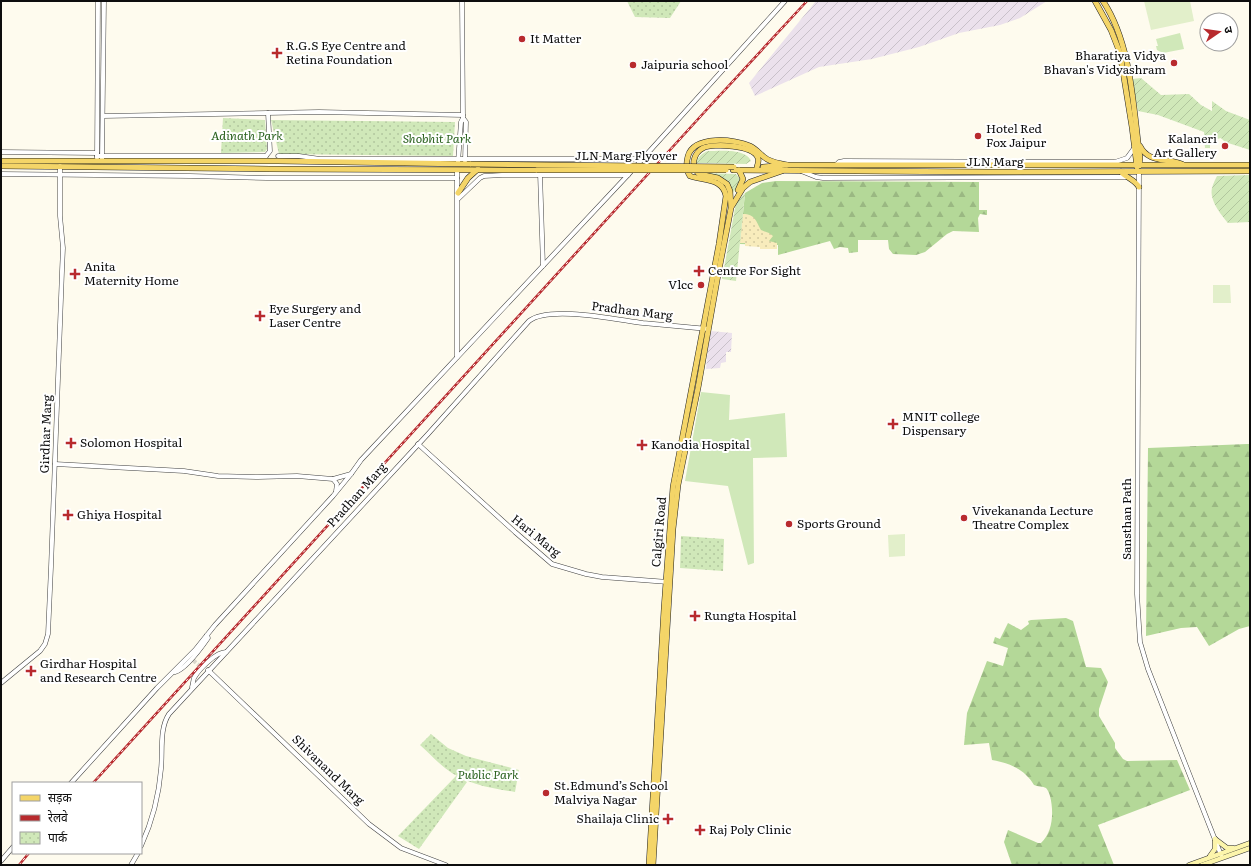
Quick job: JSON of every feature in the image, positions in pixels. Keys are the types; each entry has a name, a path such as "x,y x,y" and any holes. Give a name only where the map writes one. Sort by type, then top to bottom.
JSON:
{"main road":[{"path":"1095,1 1123,52 1138,172"},
{"path":"1103,1 1117,28 1123,52 1138,142 1140,158 1138,165"},
{"path":"731,208 727,202 725,189 719,184 711,180 690,176 688,173 688,158 690,151 696,145 704,142 740,142 757,150 771,162 786,168"},
{"path":"1138,142 1143,152 1156,159 1174,160 1185,165"},
{"path":"727,202 730,191 724,182 718,178 704,176 697,172 694,163 695,156 703,148 708,146 744,148 754,152 758,156 759,161 757,167"},
{"name":"JLN Marg Flyover","path":"99,160 278,158 307,160 465,162 471,164 735,169"},
{"name":"JLN Marg Flyover","path":"99,160 270,169 457,170 786,168"},
{"path":"1,161 99,160"},
{"path":"1,166 60,166 99,160"},
{"path":"1047,164 1063,161"},
{"name":"JLN Marg","path":"735,169 1001,163 1250,165"},
{"path":"731,208 733,202 743,188 750,182 786,168"},
{"name":"JLN Marg","path":"786,168 799,170 1081,174 1121,172 1250,171"},
{"path":"458,196 468,178 480,169"},
{"path":"727,202 738,190 743,179 735,169"},
{"path":"1121,172 1126,177 1134,181 1139,187"},
{"name":"Calgiri Road","path":"653,865 673,487 705,329 727,202"},
{"name":"Calgiri Road","path":"709,305 731,208"},
{"name":"Calgiri Road","path":"649,865 668,582"},
{"path":"1215,839 1226,848 1234,848"},
{"path":"1209,857 1214,852 1215,839"},
{"path":"1202,865 1234,848 1250,843"},
{"path":"1189,865 1209,857 1250,848"}],"street":[{"path":"98,1 99,160"},
{"path":"99,160 102,116 104,1"},
{"path":"458,162 461,122 463,116 462,1"},
{"path":"73,782 336,492 361,460 643,159 785,1"},
{"path":"102,116 341,112 463,116"},
{"path":"266,158 270,151 268,113"},
{"path":"463,116 466,122 465,162 539,159 643,159"},
{"path":"1001,163 1063,161 1115,162 1127,158 1135,147"},
{"path":"270,151 278,158 284,156 300,156 307,160"},
{"path":"1,152 99,160"},
{"path":"539,159 543,266"},
{"name":"Girdhar Marg","path":"1,683 40,651 47,638 52,567 63,248 60,216 60,166"},
{"path":"457,170 457,357"},
{"name":"Sansthan Path","path":"1138,172 1137,594 1140,642 1164,712 1221,855"},
{"path":"1,174 273,178 457,178"},
{"path":"1081,174 1126,177"},
{"path":"458,196 476,180 484,176 628,175"},
{"name":"Pradhan Marg","path":"142,844 148,831 156,803 165,723 169,714 532,318 550,314 568,314 705,329"},
{"name":"Hari Marg","path":"418,444 539,554 552,564 602,577 668,582"},
{"path":"55,464 184,471 218,476 297,476 333,478 351,474"},
{"path":"333,478 337,484 336,492"},
{"path":"174,672 180,670 193,659 208,638 207,635"},
{"path":"192,688 193,680 201,667 220,652 226,652"},
{"name":"Shivanand Marg","path":"208,670 369,824 401,848 446,865"},
{"path":"1,861 12,848"},
{"path":"131,865 137,854"}],"shaded area":[{"path":"816,1 1047,1 1020,18 1000,25 959,33 919,47 872,59 819,67 755,96 749,83"},
{"path":"711,331 732,333 731,352 726,352 726,362 721,363 720,368 706,369 708,347"}],"green space":[{"path":"627,1 681,1 670,18 635,17"},
{"path":"1144,1 1190,1 1194,21 1151,30"},
{"path":"1180,33 1184,49 1163,53 1157,50 1156,46 1158,46 1156,39"},
{"path":"1141,78 1161,95 1189,94 1201,105 1212,111 1212,101 1226,111 1250,120 1250,150 1225,142 1221,138 1210,144 1210,148 1205,148 1204,132 1158,115 1138,111 1132,79"},
{"name":"Adinath Park","path":"223,118 265,120 267,149 265,152 221,153"},
{"name":"Shobhit Park","path":"271,120 455,122 453,156 279,154"},
{"path":"708,151 738,152 744,154 751,161 746,164 696,163 700,156"},
{"path":"698,173 736,174 741,180 733,193 728,182"},
{"path":"1250,175 1250,222 1228,223 1216,207 1212,197 1212,188 1215,180 1217,176"},
{"path":"776,181 979,182 979,210 987,210 987,215 980,214 978,218 979,232 953,231 925,252 916,255 893,254 889,249 888,240 858,240 858,252 849,253 848,248 840,247 834,249 830,241 778,255 778,245 740,244 745,193 762,183"},
{"path":"745,193 736,281 722,279 736,203"},
{"path":"1213,285 1230,285 1231,303 1213,303"},
{"path":"701,392 730,395 729,420 785,413 787,457 753,458 754,563 748,565 728,486 685,481"},
{"path":"1250,444 1250,626 1239,629 1209,646 1197,627 1181,628 1146,636 1148,448"},
{"path":"905,534 905,556 889,557 888,535"},
{"path":"681,536 724,539 723,571 680,568"},
{"path":"1066,618 1073,621 1086,667 1101,668 1108,682 1099,709 1099,716 1115,743 1115,748 1123,759 1127,761 1177,760 1190,790 1098,825 1114,865 1012,865 1004,842 1008,830 1041,843 1048,833 1052,821 1050,796 1046,788 1034,785 1021,771 1010,765 992,760 989,743 964,745 967,713 987,661 1003,666 1008,648 993,643 995,637 1000,639 1008,623 1021,630 1029,624 1028,621 1031,620"},
{"name":"Public Park","path":"431,734 448,748 466,756 519,770 515,792 469,782 453,773 420,745"},
{"path":"456,776 467,782 419,849 398,836"}],"sand":[{"path":"743,214 753,217 761,230 773,236 769,241 777,243 777,249 760,249 760,247 745,246 745,243 740,243"}],"tunnel":[{"path":"193,660 201,667"}],"railway":[{"path":"94,782 807,1"},
{"path":"19,865 28,854"}],"place":[{"name":"It Matter","path":"522,39"},
{"name":"R.G.S Eye Centre and Retina Foundation","path":"277,53"},
{"name":"Bharatiya Vidya Bhavan's Vidyashram","path":"1174,63"},
{"name":"Jaipuria school","path":"633,65"},
{"name":"Hotel Red Fox Jaipur","path":"978,136"},
{"name":"Kalaneri Art Gallery","path":"1225,146"},
{"name":"Centre For Sight","path":"699,271"},
{"name":"Anita Maternity Home","path":"75,274"},
{"name":"Vlcc","path":"701,285"},
{"name":"Eye Surgery and Laser Centre","path":"260,316"},
{"name":"MNIT college Dispensary","path":"893,424"},
{"name":"Solomon Hospital","path":"71,443"},
{"name":"Kanodia Hospital","path":"642,445"},
{"name":"Ghiya Hospital","path":"68,515"},
{"name":"Vivekananda Lecture Theatre Complex","path":"964,518"},
{"name":"Sports Ground","path":"789,524"},
{"name":"Rungta Hospital","path":"695,616"},
{"name":"Girdhar Hospital and Research Centre","path":"31,671"},
{"name":"St.Edmund’s School Malviya Nagar","path":"546,793"},
{"name":"Shailaja Clinic","path":"668,819"},
{"name":"Raj Poly Clinic","path":"700,830"}]}
